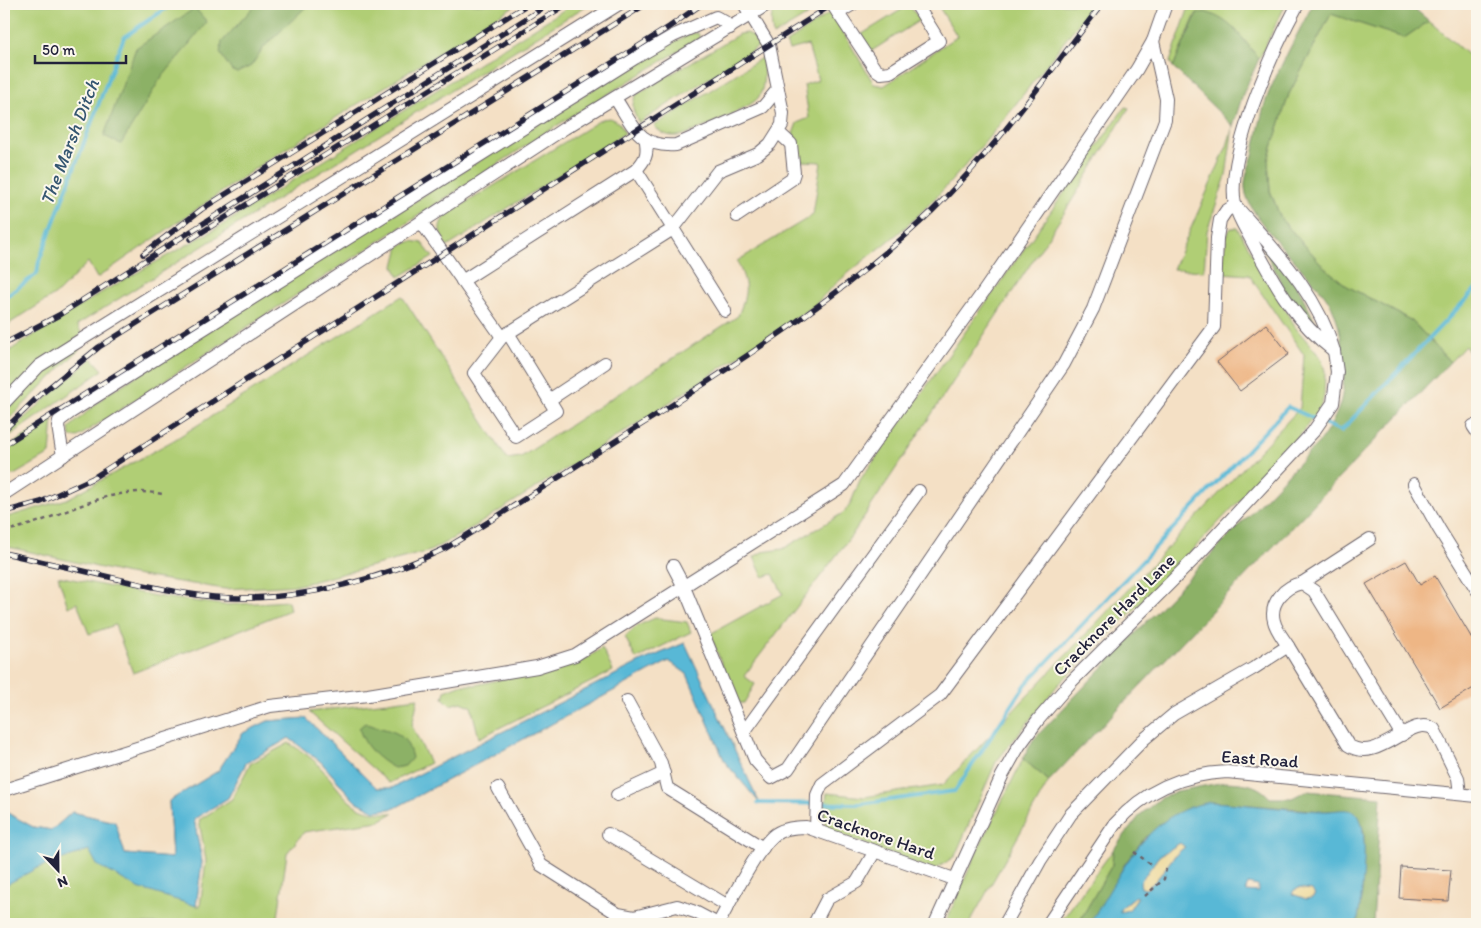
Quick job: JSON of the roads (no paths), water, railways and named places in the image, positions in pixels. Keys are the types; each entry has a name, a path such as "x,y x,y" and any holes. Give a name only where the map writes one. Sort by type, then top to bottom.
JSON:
{"lane":[{"path":"4,403 39,366 619,4"},
{"path":"4,493 615,98 730,28 748,9 768,4"},
{"path":"853,4 835,9 875,70 881,73 890,72 939,41 916,4"},
{"path":"4,790 270,706 368,695 538,667 575,654 844,485 1084,148 1137,69 1153,40 1166,4"},
{"path":"1298,4 1272,54 1249,121 1237,165 1235,205 1259,254 1288,306 1313,335 1334,351"},
{"path":"422,222 462,281 505,335 556,411 516,437 474,373 505,335 673,229 718,171 758,154 770,144 782,126 783,113 769,45 748,9"},
{"path":"62,456 59,421 71,412 635,58 673,36 716,17 725,22 730,28"},
{"path":"673,566 684,586 755,760 771,778 788,769 1064,364 1093,309 1165,120 1166,99 1153,40"},
{"path":"646,142 661,146 676,145 764,107 778,89"},
{"path":"462,281 636,170 645,160 648,153 646,142 615,98"},
{"path":"737,216 792,179 794,173 791,144 778,132"},
{"path":"636,170 725,311"},
{"path":"816,830 817,795 822,784 940,695 1214,327 1217,238 1220,220 1226,210 1235,205"},
{"name":"Cracknore Hard Lane","path":"935,924 1002,776 1038,720 1070,683 1268,481 1324,418 1332,403 1336,388 1337,372 1334,351 1327,329 1304,285 1235,205"},
{"path":"549,400 604,363"},
{"path":"1414,484 1439,529 1477,590"},
{"path":"744,732 919,491"},
{"path":"1370,539 1302,583 1286,589 1278,598 1273,614 1275,625 1348,745 1360,750 1374,748 1418,726 1428,725 1434,729 1458,778 1460,794"},
{"path":"1302,583 1314,591 1402,735"},
{"path":"1006,924 1040,861 1071,814 1144,740 1174,714 1288,646"},
{"path":"627,701 661,763 667,788 764,848"},
{"name":"East Road","path":"1048,924 1115,824 1127,811 1146,796 1167,784 1188,777 1227,772 1477,796"},
{"path":"618,795 664,773"},
{"path":"498,788 541,865 618,914 634,917 677,906 695,912 718,924"},
{"name":"Cracknore Hard","path":"718,924 764,848 774,835 789,828 806,827 816,830 954,879"},
{"path":"608,834 728,906"},
{"path":"814,924 827,899 856,882 874,851"}],"water":[{"path":"685,643 759,802 725,762 687,674 669,661 395,808 375,811 354,800 321,762 289,738 246,763 228,798 194,819 202,862 196,906 138,888 97,865 89,850 37,868 4,886 4,811 33,827 52,830 72,812 115,822 125,854 172,858 169,801 218,771 243,733 268,721 306,718 377,788 392,788 642,661"},
{"path":"1211,802 1309,810 1350,810 1357,814 1361,822 1363,835 1364,867 1357,924 1089,924 1137,848 1168,818 1188,808","holes":["1180,843 1185,847 1174,857 1152,884 1146,889 1141,888 1140,882 1159,856","1248,884 1258,886 1258,892 1245,891","1299,888 1312,890 1315,895 1312,898 1306,899 1292,894 1294,890","1135,896 1138,897 1129,910 1120,912 1120,909"]}],"waterway":[{"name":"The Marsh Ditch","path":"4,298 37,274 39,261 124,37 172,4"},
{"path":"758,803 860,804 955,791 1026,684 1288,407 1341,431 1477,288"}],"railway":[{"path":"143,254 202,209 528,4"},
{"path":"4,344 59,315 549,4"},
{"path":"191,239 567,4"},
{"path":"4,430 41,394 99,347 646,4"},
{"path":"4,445 669,27 702,4"},
{"path":"4,512 41,502 93,478 833,4"},
{"path":"4,553 168,590 196,595 238,598 291,595 345,585 397,569 446,548 759,348 865,270 932,211 978,162 1021,111 1102,4"}]}
